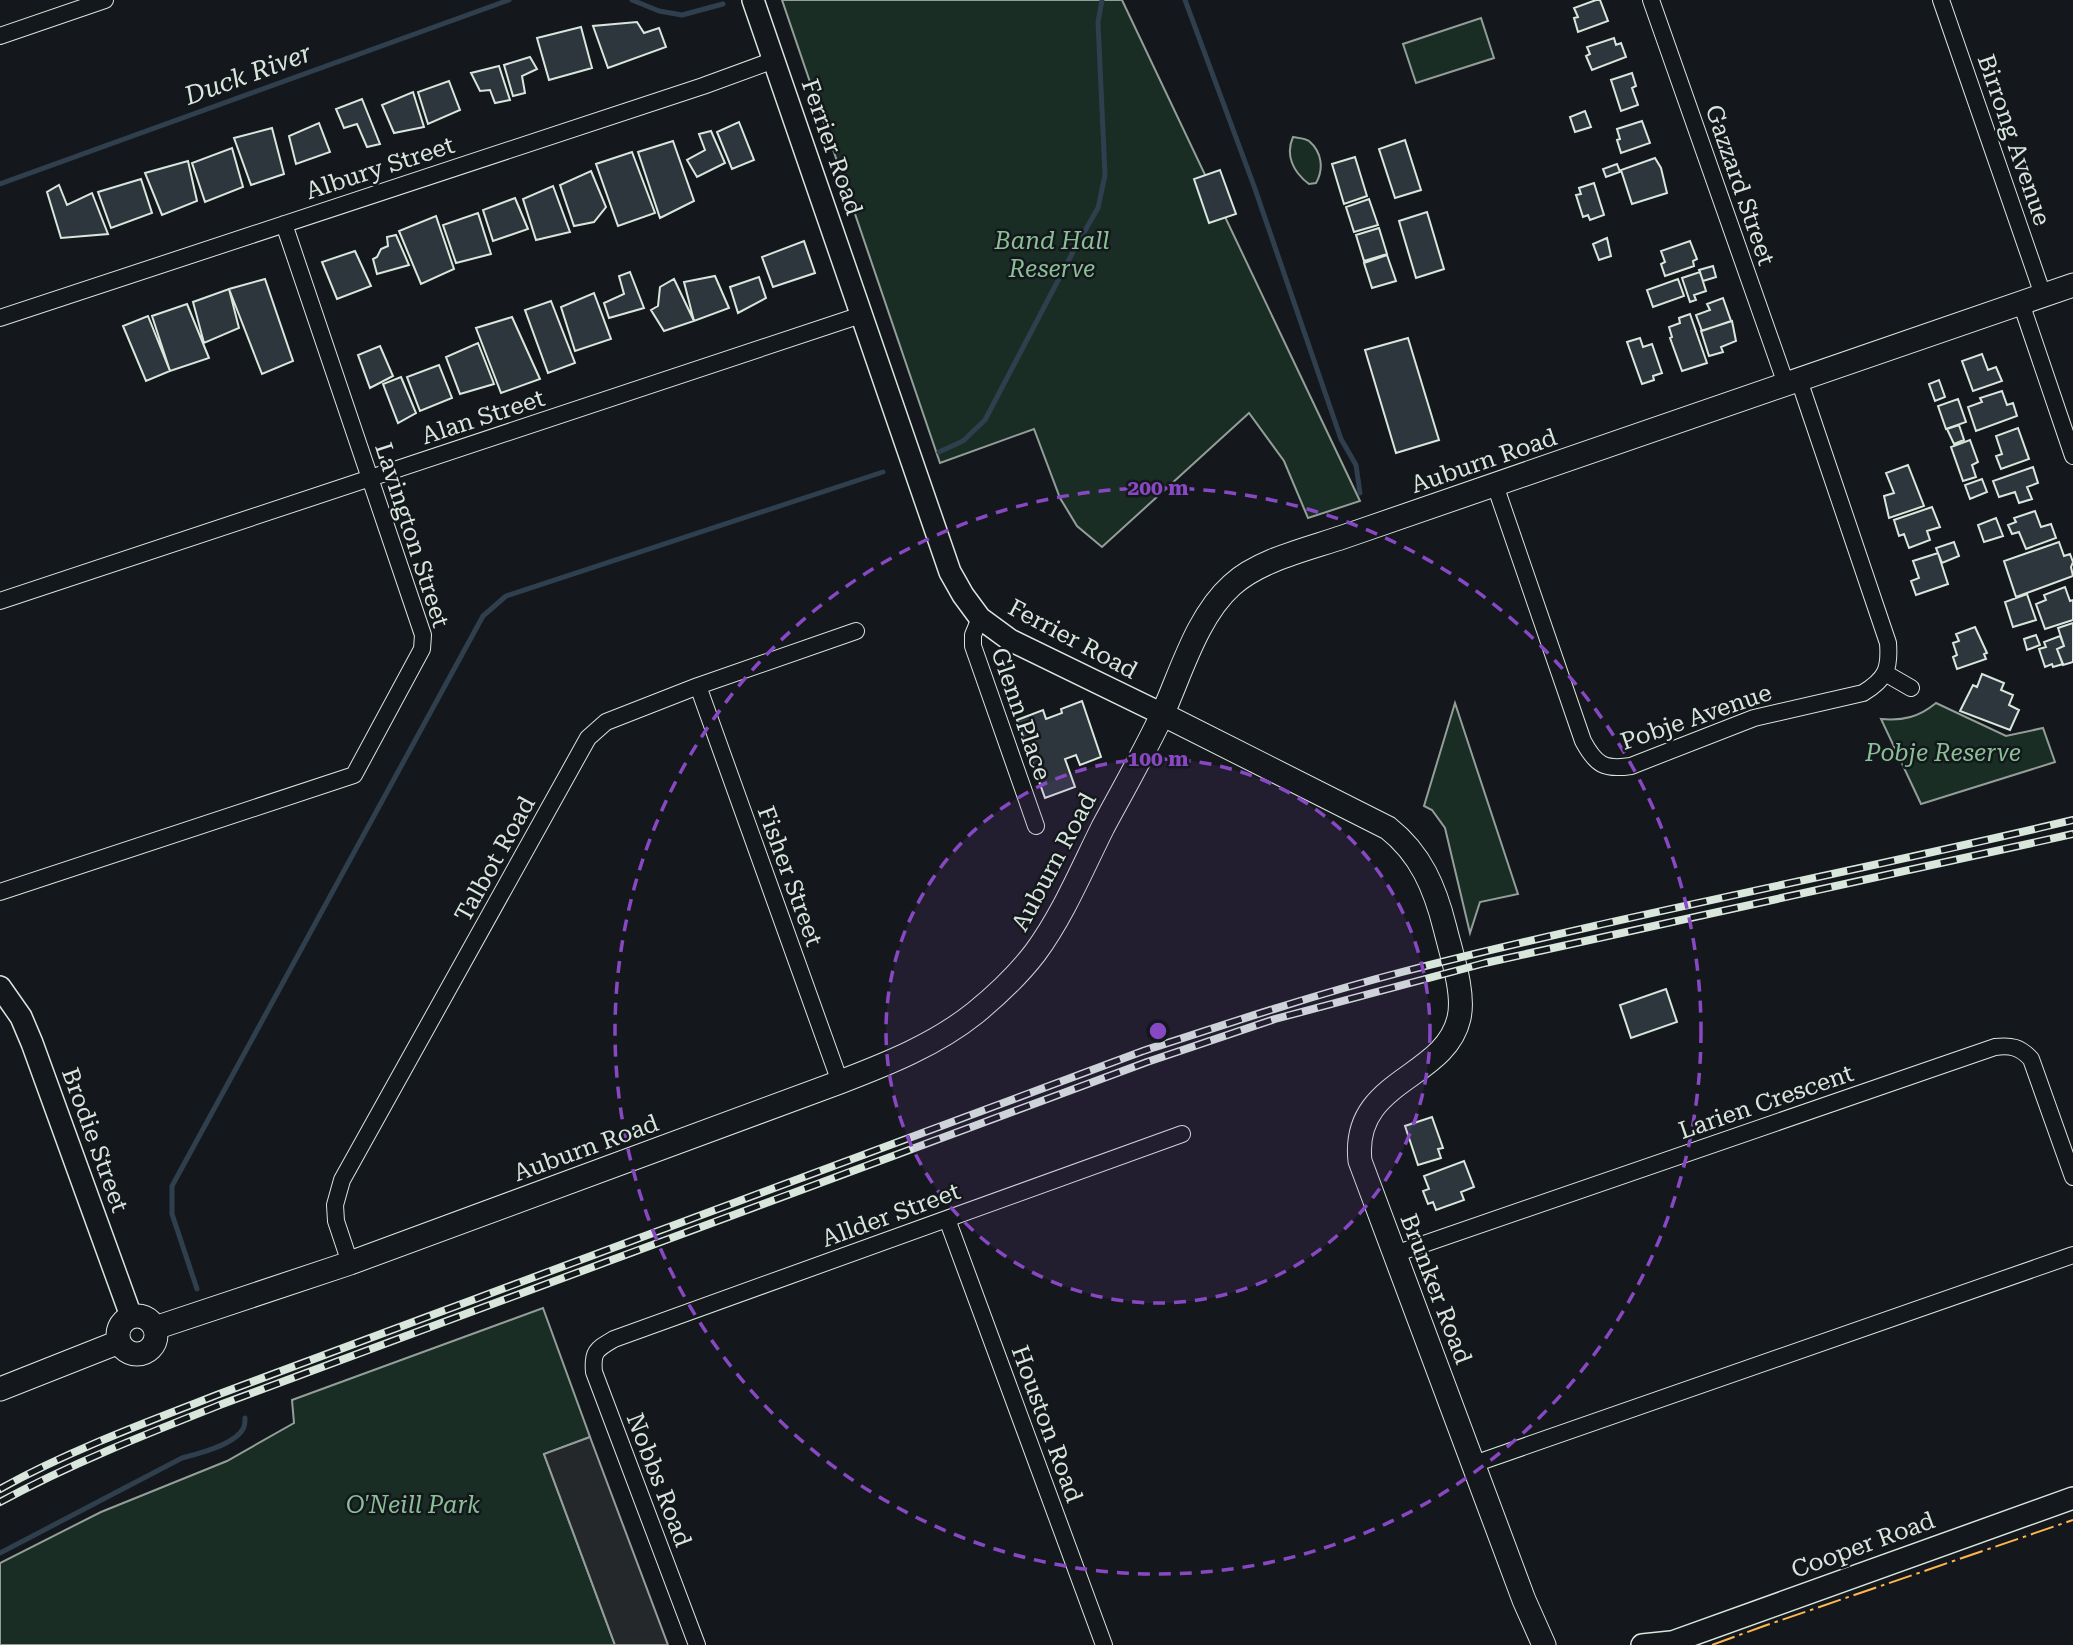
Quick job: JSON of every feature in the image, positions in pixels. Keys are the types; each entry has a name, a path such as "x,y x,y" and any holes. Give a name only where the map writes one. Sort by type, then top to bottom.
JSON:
{"main road":[{"name":"Auburn Road","path":"155,1328 350,1263 885,1065 930,1043 975,1013 1015,976 1048,933 1162,715 1203,622 1219,598 1242,578 1271,562 2073,285"},
{"name":"Ferrier Road","path":"1162,715 1388,828 1401,839 1426,872 1437,899 1459,994 1460,1015 1457,1025"},
{"name":"Brunker Road","path":"1457,1025 1437,1055 1384,1094 1370,1111 1362,1130 1360,1161 1524,1600 1544,1645"},
{"path":"143,1316 155,1328 155,1341 147,1351 134,1354 123,1348 120,1342 118,1330 125,1320 131,1317 143,1316"},
{"path":"0,1389 120,1342"},
{"name":"Brunker Road","path":"1524,1600 1535,1645"}],"street":[{"path":"0,36 105,0"},
{"name":"Ferrier Road","path":"753,0 950,572 963,595 980,618 1010,640 1162,715"},
{"name":"Gazzard Street","path":"1651,0 1792,382"},
{"name":"Birrong Avenue","path":"1941,0 2043,295"},
{"name":"Albury Street","path":"0,318 703,86 774,60"},
{"name":"Lavington Street","path":"0,892 354,775 422,649 423,635 284,224"},
{"path":"2021,303 2073,456"},
{"name":"Alan Street","path":"0,601 861,315"},
{"path":"1792,382 1888,643 1889,659 1885,673 1911,688"},
{"name":"Pobje Avenue","path":"1495,485 1583,741 1591,757 1602,765 1615,768 1631,766 1754,718 1863,693 1878,684 1885,673"},
{"name":"Glenn Place","path":"980,618 973,635 973,646 1036,826"},
{"name":"Talbot Road","path":"350,1263 336,1221 335,1205 342,1180 588,738 606,722 698,686 856,631"},
{"name":"Fisher Street","path":"698,686 840,1082"},
{"name":"Brodie Street","path":"0,987 21,1017 32,1043 131,1317"},
{"name":"Larien Crescent","path":"1395,1254 2006,1045 2024,1051 2031,1059 2073,1177"},
{"name":"Allder Street","path":"614,1339 1182,1134"},
{"name":"Houston Road","path":"947,1219 1104,1645"},
{"path":"1474,1464 2073,1255"},
{"name":"Nobbs Road","path":"614,1339 596,1350 594,1372 697,1645"},
{"name":"Cooper Road","path":"1642,1645 1662,1644 2073,1498"},
{"path":"1524,1600 1552,1645"}],"green space":[{"name":"Band Hall Reserve","path":"782,0 1122,0 1360,501 1308,518 1284,461 1249,413 1102,547 1077,526 1060,498 1034,429 940,463"},
{"path":"1481,18 1494,58 1416,83 1403,44"},
{"path":"1293,137 1307,140 1317,150 1321,166 1316,183 1309,184 1292,163 1290,150"},
{"path":"1455,703 1518,894 1480,902 1470,933 1445,828 1432,810 1424,806"},
{"name":"Pobje Reserve","path":"1936,703 2006,736 2043,728 2055,762 1921,804 1881,719 1910,717"},
{"name":"O'Neill Park","path":"543,1308 590,1437 544,1454 615,1645 0,1645 0,1563 101,1512 227,1461 294,1423 292,1400"}],"shaded area":[{"path":"590,1437 668,1645 615,1645 544,1454"}],"building":[{"path":"1600,0 1608,21 1578,32 1574,18 1578,17 1574,8"},
{"path":"637,22 644,33 659,28 666,47 608,68 593,26"},
{"path":"581,27 592,68 549,80 537,38"},
{"path":"1614,38 1616,45 1621,43 1626,57 1592,70 1586,56 1590,54 1587,47"},
{"path":"530,57 537,69 522,76 525,93 513,96 504,65"},
{"path":"499,66 510,100 495,103 490,90 480,91 471,73"},
{"path":"1632,73 1636,86 1632,88 1638,105 1621,111 1611,80"},
{"path":"449,81 460,110 428,124 418,92"},
{"path":"413,92 424,127 394,133 382,105"},
{"path":"362,99 380,144 367,147 357,124 344,128 336,109"},
{"path":"1585,111 1591,127 1575,132 1570,117"},
{"path":"1642,121 1650,143 1621,153 1617,129"},
{"path":"739,122 754,160 732,169 717,132"},
{"path":"319,123 330,152 296,164 289,136"},
{"path":"272,128 284,174 251,185 234,138"},
{"path":"711,131 725,163 697,177 687,160 705,150 699,134"},
{"path":"1405,140 1421,190 1395,198 1379,149"},
{"path":"673,141 694,201 660,218 638,152"},
{"path":"232,148 243,187 205,202 192,163"},
{"path":"632,152 655,213 618,226 596,164"},
{"path":"1355,157 1367,196 1344,204 1332,164"},
{"path":"1655,158 1661,168 1667,193 1632,204 1621,170"},
{"path":"188,161 197,201 162,215 145,173"},
{"path":"1617,164 1620,172 1606,177 1603,169"},
{"path":"1220,170 1236,214 1209,223 1194,179"},
{"path":"591,171 606,207 594,222 574,226 560,185"},
{"path":"141,179 152,213 111,228 98,192"},
{"path":"1594,183 1604,215 1590,220 1588,215 1583,217 1576,195 1581,194 1579,188"},
{"path":"59,185 67,205 92,193 108,234 61,238 47,192"},
{"path":"553,186 570,232 536,240 523,199"},
{"path":"515,198 528,229 493,241 483,210"},
{"path":"1369,199 1378,225 1354,232 1346,207"},
{"path":"1427,212 1444,269 1416,278 1399,221"},
{"path":"478,213 491,254 456,263 443,225"},
{"path":"436,216 454,269 421,284 399,231"},
{"path":"1379,228 1387,254 1364,261 1356,235"},
{"path":"396,235 409,265 377,274 373,259 381,249 388,246 387,237"},
{"path":"1607,238 1611,256 1599,260 1593,244"},
{"path":"804,241 815,273 773,287 762,257"},
{"path":"1690,241 1697,259 1693,261 1694,266 1665,276 1661,264 1665,262 1661,251"},
{"path":"355,251 371,286 337,299 322,262"},
{"path":"1387,255 1396,281 1372,288 1364,263"},
{"path":"1713,266 1716,277 1703,281 1699,270"},
{"path":"630,272 644,308 609,318 604,303 624,294 619,276"},
{"path":"1700,272 1706,291 1694,295 1696,300 1690,302 1682,278"},
{"path":"715,276 729,308 694,321 684,282"},
{"path":"759,277 766,298 738,313 730,287"},
{"path":"265,279 293,361 262,374 229,289"},
{"path":"674,279 694,321 664,331 651,310 658,306 660,287"},
{"path":"1678,279 1684,296 1653,307 1647,290"},
{"path":"229,289 239,328 204,343 193,302"},
{"path":"594,293 611,339 575,351 561,307"},
{"path":"1723,298 1731,321 1702,331 1696,315 1710,310 1707,304"},
{"path":"551,301 575,363 548,373 525,310"},
{"path":"187,304 209,358 170,371 152,316"},
{"path":"1690,314 1707,363 1682,371 1670,338 1669,327 1680,323 1679,318"},
{"path":"148,316 170,371 146,381 123,326"},
{"path":"512,317 540,379 501,393 476,328"},
{"path":"1732,321 1736,341 1721,347 1723,352 1709,356 1701,331"},
{"path":"1408,338 1439,440 1396,453 1365,350"},
{"path":"1640,338 1643,347 1652,344 1662,373 1653,376 1654,380 1642,384 1627,342"},
{"path":"478,343 494,384 460,394 446,357"},
{"path":"380,346 393,376 370,388 358,355"},
{"path":"1982,354 1988,370 1996,367 2002,381 1973,391 1962,361"},
{"path":"439,365 452,398 420,411 407,377"},
{"path":"401,377 416,413 398,423 383,384"},
{"path":"1939,380 1945,397 1935,401 1929,384"},
{"path":"2002,391 2007,405 2013,403 2017,416 1976,431 1968,407 1982,402 1980,398"},
{"path":"1958,399 1966,422 1946,429 1938,406"},
{"path":"1959,425 1964,440 1954,444 1947,429"},
{"path":"2018,428 2029,459 2001,469 1996,456 2002,454 1996,436"},
{"path":"1970,440 1978,462 1972,465 1976,477 1963,481 1951,447"},
{"path":"1908,465 1924,506 1889,518 1884,496 1894,493 1886,473"},
{"path":"2033,467 2038,483 2027,487 2032,499 2019,503 2015,492 1999,497 1993,481"},
{"path":"1982,479 1987,492 1970,499 1965,485"},
{"path":"1932,507 1940,527 1927,531 1930,540 1909,548 1904,534 1899,536 1894,520"},
{"path":"2035,511 2041,527 2051,524 2056,538 2026,549 2019,532 2012,534 2008,525 2016,522 2014,518"},
{"path":"1996,518 2003,536 1984,542 1978,525"},
{"path":"1954,542 1959,556 1942,563 1936,548"},
{"path":"2059,542 2064,556 2070,554 2073,576 2016,597 2004,561"},
{"path":"1938,553 1948,584 1916,595 1911,581 1919,578 1913,561"},
{"path":"2065,587 2070,601 2073,600 2073,620 2045,629 2036,604 2046,600 2044,595"},
{"path":"2027,594 2036,620 2013,627 2005,602"},
{"path":"2073,623 2073,662 2063,665 2057,649 2064,646 2058,628"},
{"path":"1975,627 1987,653 1984,654 1986,659 1957,669 1953,657 1957,655 1953,643 1959,641 1956,634"},
{"path":"2036,635 2040,645 2027,650 2024,639"},
{"path":"2060,636 2064,646 2057,649 2063,664 2045,667 2039,649 2046,647 2044,642"},
{"path":"1982,674 2004,683 2001,690 2013,695 2009,705 2019,710 2010,730 1960,711 1973,685 1977,687"},
{"path":"1082,701 1101,757 1080,765 1076,755 1065,759 1075,787 1045,798 1017,720 1043,710 1046,719 1062,713 1061,709"},
{"path":"1666,989 1677,1022 1631,1038 1620,1005"},
{"path":"1432,1117 1443,1148 1438,1149 1441,1158 1418,1165 1405,1126"},
{"path":"1464,1161 1474,1187 1461,1192 1464,1200 1436,1210 1433,1202 1428,1204 1423,1191 1429,1189 1424,1176"}],"waterway":[{"name":"Duck River","path":"0,184 509,0"},
{"name":"Duck River","path":"632,0 659,11 682,15 723,4"},
{"path":"939,452 963,441 985,420 1098,208 1105,175 1098,22 1102,0"},
{"path":"1185,0 1254,186 1341,439 1356,465 1360,493"},
{"path":"197,1289 172,1214 172,1186 483,616 506,596 883,472"},
{"path":"0,1553 182,1458 232,1440 244,1427 245,1418"}],"railway":[{"path":"0,1489 81,1449 222,1393 1143,1051 1207,1030 1369,981 1485,951 2073,820"},
{"path":"0,1502 83,1461 225,1403 1147,1062 1275,1019 1485,963 2073,834"}],"power":[{"path":"1712,1645 2073,1520"}]}
